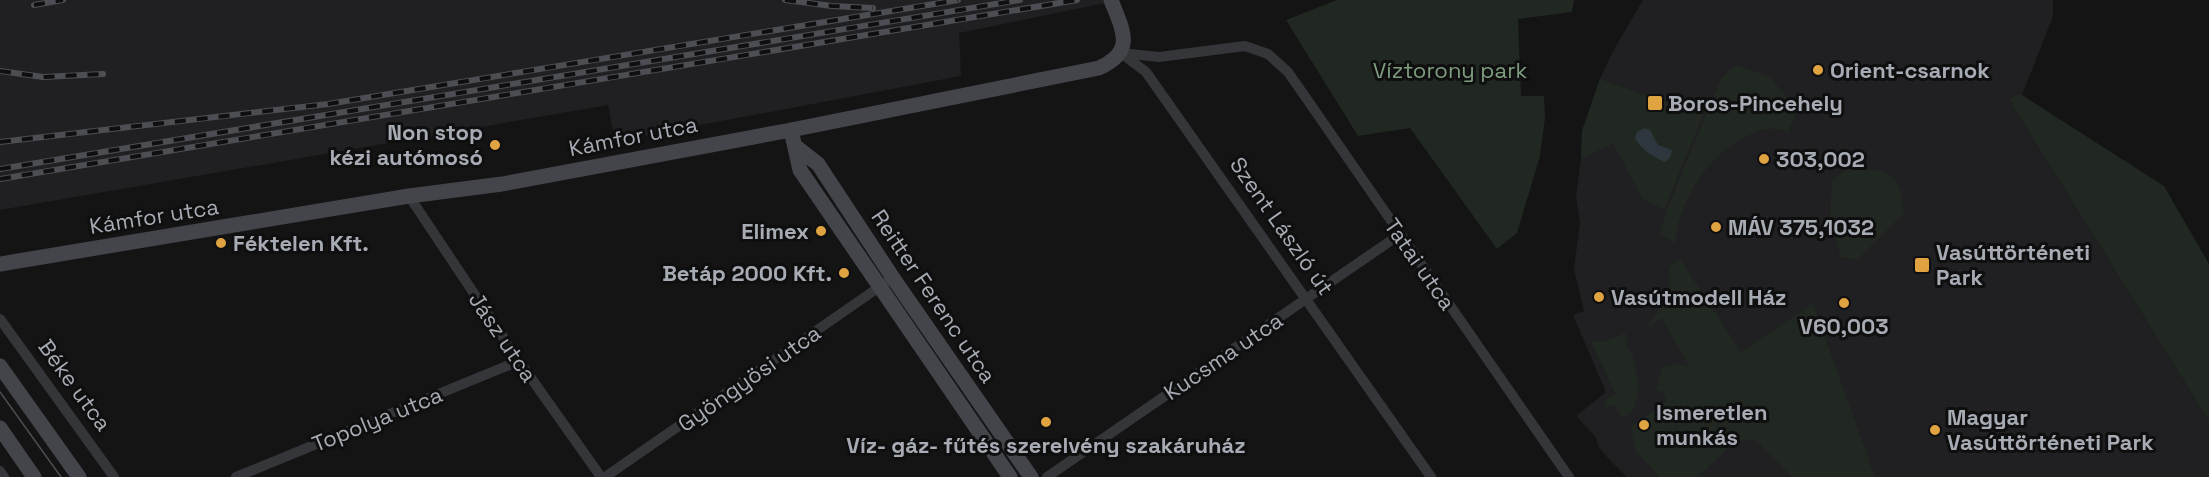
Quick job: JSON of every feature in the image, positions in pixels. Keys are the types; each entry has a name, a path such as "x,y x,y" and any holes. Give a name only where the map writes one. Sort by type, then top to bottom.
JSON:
{"street":[{"path":"1111,0 1122,35 1121,53"},
{"name":"Tatai utca","path":"1121,53 1159,57 1245,46 1268,54 1288,72 1567,476"},
{"name":"Kámfor utca","path":"0,264 409,196 502,184 791,130 1099,68 1112,62 1121,53"},
{"name":"Szent László út","path":"1121,53 1146,72 1431,477"},
{"name":"Reitter Ferenc utca","path":"791,130 800,170 1010,477"},
{"name":"Reitter Ferenc utca","path":"795,146 818,164 893,278 1030,477"},
{"name":"Jász utca","path":"409,196 519,361 603,477"},
{"name":"Kucsma utca","path":"1047,477 1399,235"},
{"name":"Gyöngyösi utca","path":"603,477 893,278"},
{"name":"Béke utca","path":"0,319 114,477"},
{"name":"Topolya utca","path":"236,477 519,361"},
{"path":"0,366 79,477"},
{"path":"0,428 34,477"},
{"path":"0,471 4,477"}],"shaded area":[{"path":"0,0 1120,0 959,33 961,76 615,141 608,105 0,210"},
{"name":"Magyar Vasúttörténeti Park","path":"1643,0 2053,0 2053,16 2022,95 2016,94 2009,100 2209,421 2209,477 1627,477 1607,457 1598,446 1596,437 1576,416 1606,392 1573,315 1584,311 1574,269 1580,223 1576,197 1582,131 1600,79 1613,51"},
{"path":"1644,128 1650,130 1658,145 1672,150 1670,158 1665,162 1648,152 1635,138 1637,132"}],"green space":[{"name":"Víztorony park","path":"1337,0 1574,0 1572,12 1518,19 1521,96 1544,96 1545,118 1540,156 1517,233 1497,249 1410,128 1358,136 1286,20"},
{"path":"1736,65 1770,77 1797,110 1788,132 1766,129 1757,132 1737,142 1710,165 1690,193 1678,226 1675,243 1660,234 1668,207 1721,78"},
{"path":"1600,79 1703,115 1664,210 1643,199 1613,143 1581,159 1582,131"},
{"path":"2016,94 2022,95 2164,186 2209,264 2209,421 2009,100"},
{"path":"1846,169 1874,170 1888,174 1900,190 1904,213 1857,260 1841,257 1830,220 1832,181"},
{"path":"1680,259 1741,352 1813,304 1875,477 1792,477 1755,439 1734,442 1698,477 1660,477 1636,452 1631,427 1667,401 1661,391 1656,390 1662,368 1675,364 1689,366 1662,318 1646,329 1665,300 1670,277 1669,267"},
{"path":"1626,333 1627,347 1633,357 1639,386 1635,408 1623,418 1614,405 1606,408 1605,401 1615,393 1591,341 1604,341"}],"tram line":[{"path":"0,392 61,477"}],"railway":[{"path":"34,5 63,0"},
{"path":"785,0 873,8"},
{"path":"0,142 328,104 958,0"},
{"path":"0,169 1020,0"},
{"path":"0,179 1077,0"},
{"path":"0,71 43,77 103,74"}],"place":[{"name":"Orient-csarnok","path":"1818,70"},
{"name":"Boros-Pincehely","path":"1655,103"},
{"name":"Non stop kézi autómosó","path":"495,145"},
{"name":"303,002","path":"1764,159"},
{"name":"MÁV 375,1032","path":"1716,227"},
{"name":"Elimex","path":"821,231"},
{"name":"Féktelen Kft.","path":"221,243"},
{"name":"Vasúttörténeti Park","path":"1922,265"},
{"name":"Betáp 2000 Kft.","path":"844,273"},
{"name":"Vasútmodell Ház","path":"1599,297"},
{"name":"V60,003","path":"1844,303"},
{"name":"Víz- gáz- fűtés szerelvény szakáruház","path":"1046,422"},
{"name":"Ismeretlen munkás","path":"1644,425"},
{"name":"Magyar Vasúttörténeti Park","path":"1935,430"}]}
